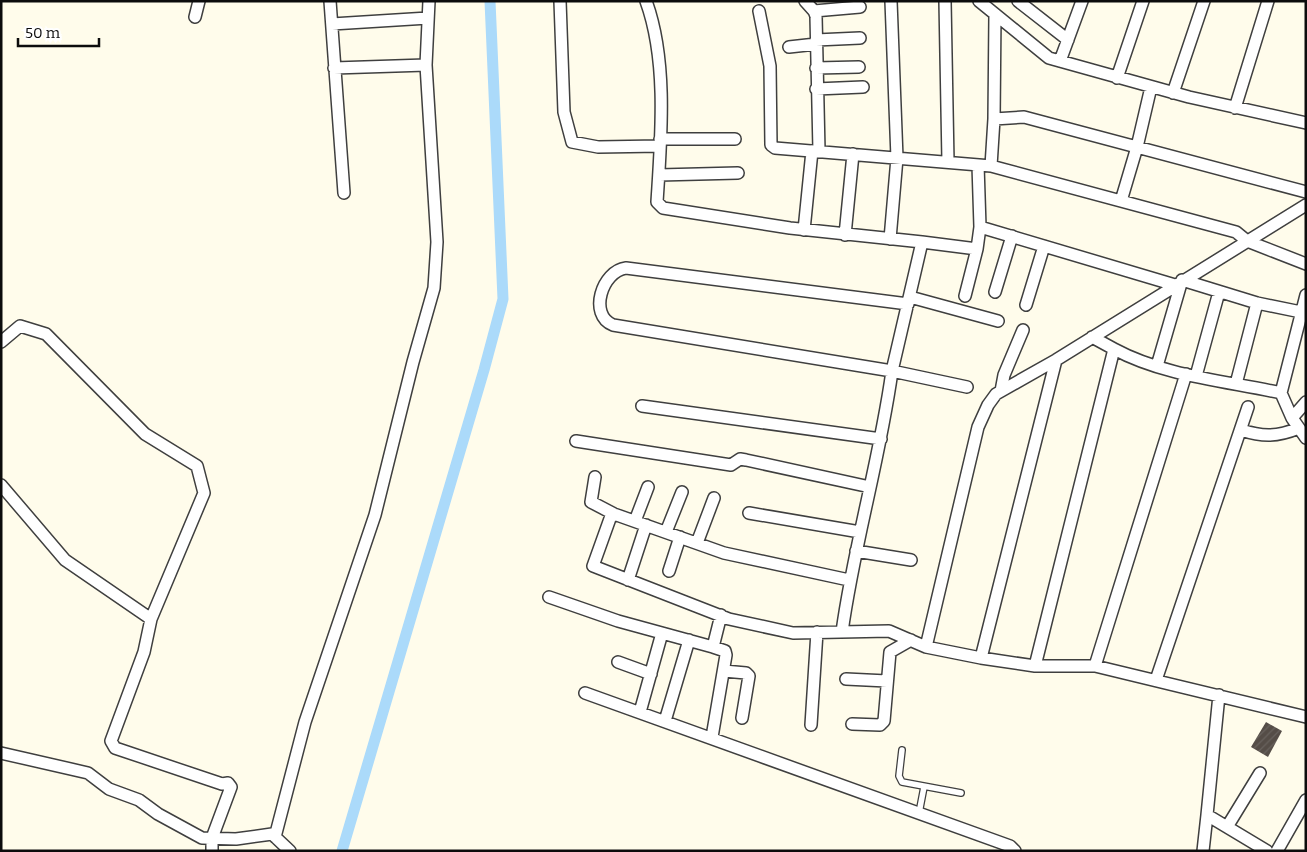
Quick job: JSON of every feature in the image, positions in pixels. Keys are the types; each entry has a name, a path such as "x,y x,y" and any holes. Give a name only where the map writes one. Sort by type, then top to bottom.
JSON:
{"street":[{"path":"195,17 199,1"},
{"path":"330,1 344,193"},
{"path":"275,837 305,722 375,515 413,362 434,288 437,242 426,64 428,1"},
{"path":"560,1 564,112 572,142 598,147 735,139"},
{"path":"646,1 655,24 660,68 660,143 657,202 663,208 804,230 977,248"},
{"path":"804,230 815,151 816,89 814,11 805,1"},
{"path":"890,239 897,158 891,1"},
{"path":"945,1 948,162"},
{"path":"979,1 1050,58 1173,93 1306,123"},
{"path":"1018,1 1068,40"},
{"path":"1060,61 1082,1"},
{"path":"1117,78 1143,1"},
{"path":"1173,93 1204,1"},
{"path":"1235,108 1268,1"},
{"path":"814,11 860,7"},
{"path":"759,11 770,66 771,145 775,148 991,166 1236,232 1247,242 1306,264"},
{"path":"991,166 994,119 995,14"},
{"path":"332,24 428,18"},
{"path":"789,47 816,42 860,38"},
{"path":"334,68 426,64"},
{"path":"816,68 859,67"},
{"path":"816,89 863,87"},
{"path":"1121,201 1137,147 1151,87"},
{"path":"994,119 1024,117 1306,192"},
{"path":"846,234 853,154"},
{"path":"965,296 977,248 980,227 978,165"},
{"path":"659,175 738,174"},
{"path":"926,647 978,427 988,405 1000,391 1056,360 1306,204"},
{"path":"980,227 1257,303 1301,312"},
{"path":"995,292 1012,236"},
{"path":"842,632 849,580 881,439 892,371 922,242"},
{"path":"1026,305 1044,246"},
{"path":"967,388 892,371 613,325 604,320 601,312 602,293 612,274 626,268 909,300 998,321"},
{"path":"1157,366 1179,282"},
{"path":"1095,666 1218,292"},
{"path":"1306,295 1281,393 1306,438"},
{"path":"1236,384 1257,303"},
{"path":"1,342 20,326 46,334 145,434 197,466 204,493 151,619 144,652 111,740 114,748 222,784 228,783 231,787 212,838 212,851"},
{"path":"1000,391 1004,375 1023,330"},
{"path":"1092,337 1114,349 1157,366 1191,375 1281,393"},
{"path":"1036,666 1114,349"},
{"path":"981,658 1056,360"},
{"path":"1241,430 1269,437 1282,435 1296,423 1306,402"},
{"path":"642,406 881,439"},
{"path":"1156,680 1248,407"},
{"path":"576,441 731,465 740,459 870,487"},
{"path":"595,477 591,502 612,513 731,555 849,580"},
{"path":"1,485 66,560 151,619"},
{"path":"635,521 648,487"},
{"path":"666,532 682,492"},
{"path":"697,543 714,498"},
{"path":"749,512 860,532"},
{"path":"612,513 593,566 721,615 793,633 888,631 926,647 981,658 1036,666 1095,666 1306,717"},
{"path":"628,580 646,525"},
{"path":"669,571 680,537"},
{"path":"856,551 911,560"},
{"path":"549,596 662,633 725,651 724,671 712,737"},
{"path":"713,647 721,615"},
{"path":"811,725 817,632"},
{"path":"640,712 662,633"},
{"path":"665,721 689,640"},
{"path":"852,724 882,724 886,719 890,652 911,640"},
{"path":"618,662 651,674"},
{"path":"724,671 749,676 742,718"},
{"path":"846,679 887,681"},
{"path":"585,693 712,737 1010,846 1015,851"},
{"path":"1203,851 1219,695"},
{"path":"1,753 88,773 109,789 140,800 158,814 202,838 236,839 272,834 290,851"},
{"path":"1227,827 1260,773"},
{"path":"1277,851 1306,800"},
{"path":"1207,815 1227,827 1249,846 1267,851"}],"lane":[{"path":"902,750 900,779 905,783 961,793"},
{"path":"920,813 924,787"}],"building":[{"path":"1266,722 1282,731 1268,757 1251,747"}],"waterway":[{"path":"342,851 484,370 503,299 490,1"}]}
